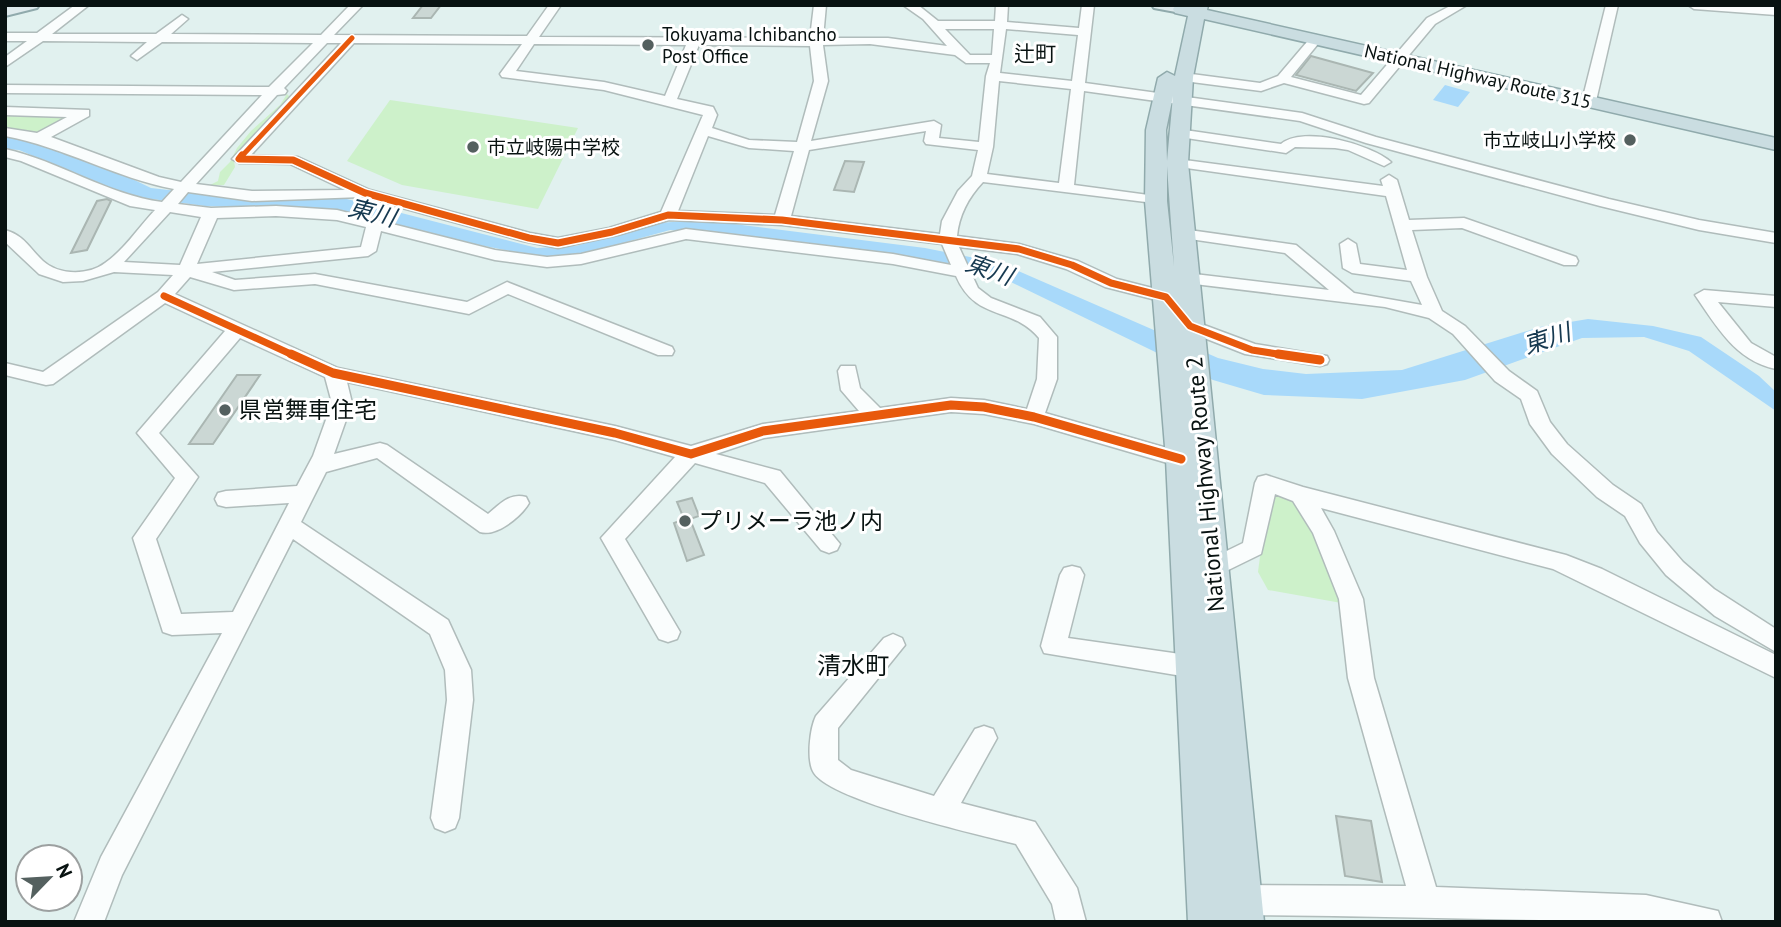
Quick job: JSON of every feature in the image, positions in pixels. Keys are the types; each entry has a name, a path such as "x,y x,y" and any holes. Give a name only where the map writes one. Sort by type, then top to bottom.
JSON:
{"highway":[{"name":"National Highway Route 315","path":"1190,8 1775,143"},
{"name":"National Highway Route 2","path":"1190,8 1184,77 1156,130 1156,201 1214,568 1226,910"},
{"name":"National Highway Route 2","path":"1175,314 1186,278 1177,163 1178,133 1172,99 1190,8"},
{"name":"National Highway Route 2","path":"1186,396 1181,459 1195,667 1226,910"}],"main road":[{"path":"5,12 32,5"},
{"path":"1159,5 1190,8"}],"street":[{"path":"5,63 83,5"},
{"path":"5,235 20,242 38,267 65,277 94,275 111,267 273,91 357,5"},
{"path":"555,5 507,74 604,86 708,110 710,115 668,215"},
{"path":"782,220 821,81 816,42 820,5"},
{"path":"909,5 929,16 967,59 998,60"},
{"path":"1002,5 998,60 993,76 986,147 979,177 966,191 950,221 948,240 971,291 985,302 1034,321 1048,337 1047,379 1034,418"},
{"path":"1066,187 1088,5"},
{"path":"1283,79 1364,100 1431,21 1461,5"},
{"path":"1589,102 1612,5"},
{"path":"1694,5 1776,11"},
{"path":"929,16 1085,32"},
{"path":"137,56 182,19"},
{"path":"5,37 816,42 846,39 916,43 960,52"},
{"path":"352,38 239,159 293,160 365,193 529,238 558,243 612,232 668,215 782,220 1038,253 1111,283 1252,350 1320,360"},
{"path":"1184,77 1261,87 1283,79 1316,39"},
{"path":"670,100 694,41"},
{"path":"993,76 1301,117 1371,140 1660,216 1776,238"},
{"path":"5,89 303,91"},
{"path":"5,111 84,113 39,138"},
{"path":"704,130 754,145 802,146 934,125 931,141 986,147"},
{"path":"5,132 39,138 155,181 185,187 252,196 365,193"},
{"path":"1178,133 1286,149 1288,144 1333,144 1361,150 1371,160 1384,162"},
{"path":"1371,140 1384,162 1418,277 1435,314"},
{"path":"1269,146 1272,175"},
{"path":"5,153 26,158 136,203 211,213 316,213 495,255 547,262 581,259 686,233 893,260 961,272"},
{"path":"1177,163 1392,192"},
{"path":"979,177 1156,201"},
{"path":"5,369 46,379 164,296 186,270 211,213"},
{"path":"1404,225 1464,223 1570,261"},
{"path":"111,267 186,270 368,251 375,225"},
{"path":"1182,234 1290,249 1348,297"},
{"path":"1348,244 1352,268 1418,277"},
{"path":"186,270 234,285 315,279 469,307 508,287 665,351"},
{"path":"1186,278 1348,297 1435,314 1460,330 1502,376 1530,396 1532,410 1569,460 1606,492 1636,512 1648,537 1685,580 1735,617 1776,642"},
{"path":"1776,302 1704,295 1733,337 1765,362 1776,363"},
{"path":"164,296 333,373 615,433 772,477 829,544"},
{"path":"236,330 147,433 187,477 144,538 172,625 240,622"},
{"path":"848,371 851,390 876,416"},
{"path":"89,922 111,867 240,622 318,466 342,403 333,373"},
{"path":"668,632 612,538 691,454 763,431 951,405 984,407 1034,418 1181,459"},
{"path":"318,466 380,450 488,526 517,503"},
{"path":"1214,568 1252,548 1266,483 1301,495 1558,561 1594,576 1776,667"},
{"path":"226,499 303,494"},
{"path":"1301,495 1323,531 1351,599 1361,678 1425,901"},
{"path":"288,524 439,627 458,670 460,701 445,818"},
{"path":"1072,575 1053,646 1195,667"},
{"path":"893,645 825,724 824,766 843,780 940,812 1025,832 1066,899 1071,922"},
{"path":"940,812 984,738"},
{"path":"1226,910 1425,901 1707,922"}],"green space":[{"path":"287,94 290,97 237,154 235,167 224,185 210,185 218,181 220,172 251,131 280,105"},
{"path":"390,100 578,128 538,209 402,185 347,161"},
{"path":"5,113 77,115 38,136 5,130"},
{"path":"1269,488 1297,496 1347,604 1268,590 1258,572"}],"water":[{"path":"1445,85 1470,92 1458,107 1433,100"},
{"name":"東川","path":"5,137 41,141 95,161 151,188 248,199 347,199 537,248 576,246 658,223 702,220 925,248 1000,263 1218,358 1263,369 1306,374 1402,370 1540,327 1588,319 1653,326 1701,337 1759,376 1776,392 1776,411 1689,351 1644,337 1582,338 1465,380 1362,399 1264,395 1213,380 992,273 859,249 670,230 583,254 540,257 428,235 335,211 205,206 129,196 19,150 5,149"}],"building":[{"path":"423,5 441,5 431,18 413,18"},
{"path":"1311,56 1373,73 1356,91 1296,75"},
{"path":"845,161 864,162 854,192 834,190"},
{"path":"97,201 111,201 87,250 71,253"},
{"name":"県営舞車住宅","path":"237,375 260,375 213,444 189,444"},
{"name":"プリメーラ池ノ内","path":"692,498 699,516 690,519 704,555 687,561 674,523 684,519 677,502"},
{"path":"1336,816 1371,821 1382,882 1345,876"}],"cycle path":[{"path":"352,38 239,159 293,160 365,193 529,238 558,243 612,232 668,215 782,220 1019,249 1072,265 1111,283 1166,297 1190,326 1252,350 1320,360"},
{"path":"164,296 333,373 615,433 691,454 763,431 951,405 984,407 1034,417 1181,459"}],"place":[{"name":"Tokuyama Ichibancho Post Office","path":"648,45"},
{"name":"市立岐山小学校","path":"1630,140"},
{"name":"市立岐陽中学校","path":"473,147"},
{"name":"県営舞車住宅","path":"225,410"},
{"name":"プリメーラ池ノ内","path":"685,521"}],"district":[{"name":"辻町","path":"1035,54"},
{"name":"清水町","path":"853,666"}]}
